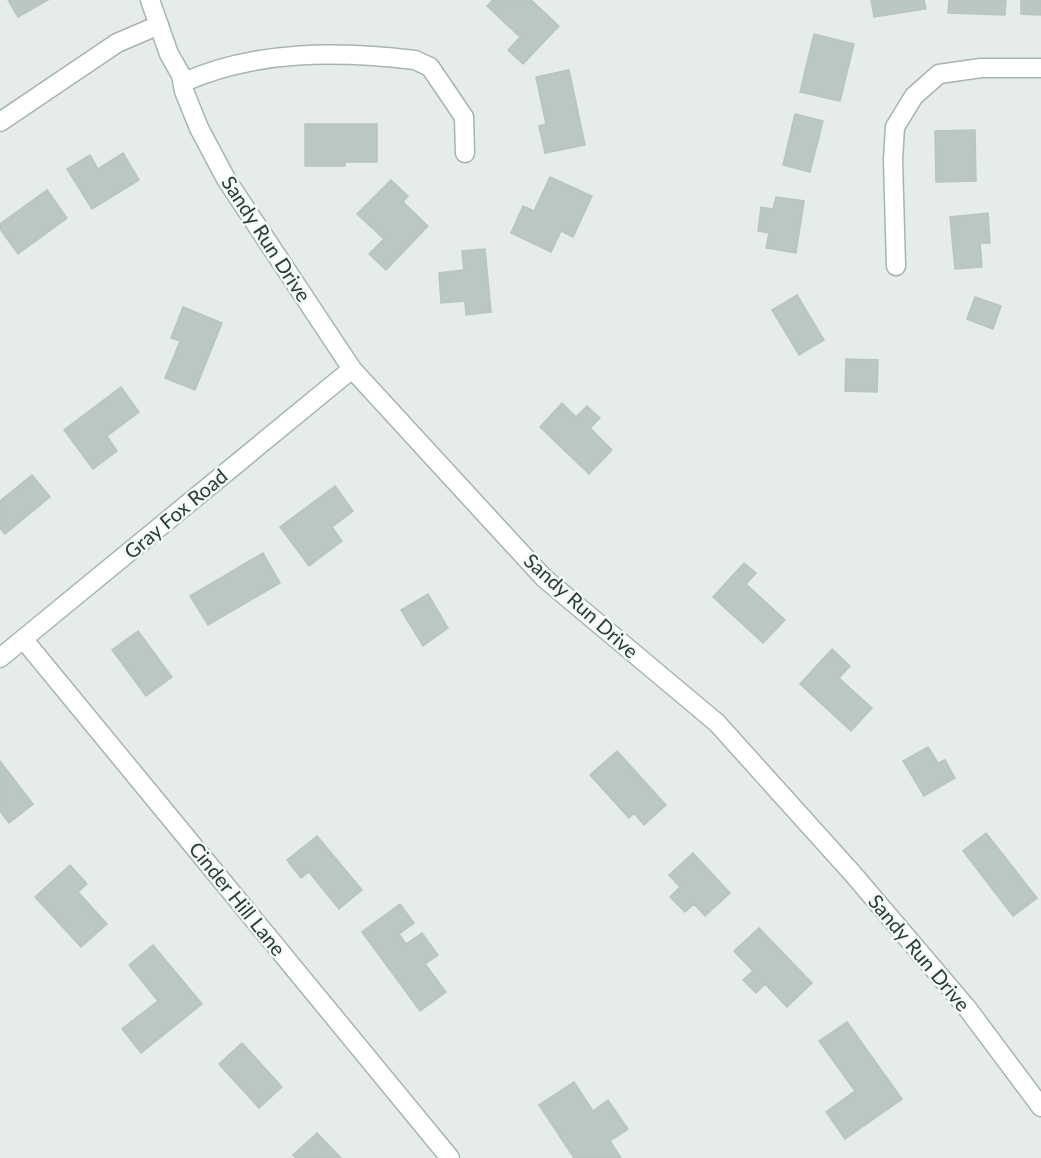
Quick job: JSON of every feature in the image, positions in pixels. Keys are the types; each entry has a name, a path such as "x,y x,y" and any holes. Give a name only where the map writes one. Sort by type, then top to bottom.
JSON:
{"street":[{"name":"Sandy Run Drive","path":"150,0 169,54 184,82 184,91 199,128 226,179 352,369 544,578 717,723 853,874 967,1008 1041,1107"},
{"path":"0,122 117,43 159,25"},
{"path":"184,82 216,68 242,61 298,54 415,60 430,67 464,117 465,153"},
{"path":"896,266 892,160 895,127 915,96 939,74 981,68 1041,68"},
{"name":"Gray Fox Road","path":"0,658 352,369"},
{"name":"Cinder Hill Lane","path":"24,640 450,1158"}],"building":[{"path":"8,0 48,0 18,17"},
{"path":"493,0 531,0 559,26 523,64 508,50 520,37 487,6"},
{"path":"871,0 924,0 926,9 874,17"},
{"path":"949,0 1006,0 1005,15 948,13"},
{"path":"1021,0 1041,0 1041,15 1021,14"},
{"path":"814,34 854,44 840,101 800,92"},
{"path":"569,70 585,145 545,153 539,126 546,124 536,77"},
{"path":"795,114 823,121 810,172 783,165"},
{"path":"305,124 377,124 377,162 345,162 345,166 305,166"},
{"path":"975,130 976,181 936,182 935,131"},
{"path":"123,153 139,180 92,209 67,169 90,155 98,169"},
{"path":"550,177 592,196 573,237 561,231 551,252 511,233 523,206 534,211"},
{"path":"391,180 408,196 403,202 428,226 386,270 369,254 384,239 357,214"},
{"path":"47,190 67,218 18,254 0,229 0,224"},
{"path":"776,197 804,201 796,253 766,248 769,233 758,231 761,207 773,209"},
{"path":"988,213 990,243 980,243 982,267 955,269 950,217"},
{"path":"485,249 491,312 466,315 465,301 441,303 439,273 464,270 462,251"},
{"path":"797,295 824,340 799,355 772,310"},
{"path":"975,297 1001,306 993,329 967,319"},
{"path":"183,307 222,323 195,390 165,378 180,341 171,338"},
{"path":"846,359 878,360 877,392 845,391"},
{"path":"121,387 139,412 107,436 117,451 93,469 64,430"},
{"path":"562,403 576,417 587,406 600,418 590,428 612,450 589,474 540,427"},
{"path":"32,475 50,497 5,534 0,528 0,501"},
{"path":"335,486 353,511 332,527 342,541 309,566 280,527"},
{"path":"263,553 280,583 208,625 190,596"},
{"path":"744,563 756,573 746,584 785,620 763,643 713,597"},
{"path":"428,594 448,628 423,646 401,610"},
{"path":"138,631 172,677 146,696 112,650"},
{"path":"832,649 850,666 839,678 872,708 851,731 800,684"},
{"path":"928,747 938,763 945,760 955,778 924,796 903,761"},
{"path":"617,751 666,805 644,825 634,813 629,818 590,775"},
{"path":"0,761 33,804 9,823 0,811"},
{"path":"986,833 1037,898 1013,916 963,851"},
{"path":"317,836 362,890 339,909 309,872 301,878 287,860"},
{"path":"693,853 730,893 705,916 694,904 685,912 670,897 680,887 669,875"},
{"path":"70,865 87,884 78,892 107,924 81,947 35,897"},
{"path":"400,904 414,923 399,934 406,944 422,933 438,955 425,964 446,992 420,1011 362,932"},
{"path":"759,928 812,983 787,1007 765,984 756,993 743,980 753,971 734,951"},
{"path":"153,945 202,1004 141,1053 122,1029 158,1001 129,965"},
{"path":"847,1022 902,1099 845,1139 826,1112 855,1091 819,1041"},
{"path":"242,1043 282,1087 259,1108 219,1064"},
{"path":"574,1082 593,1111 608,1100 628,1129 610,1141 621,1158 574,1158 539,1105"},
{"path":"317,1133 341,1158 296,1158 293,1155"}]}
